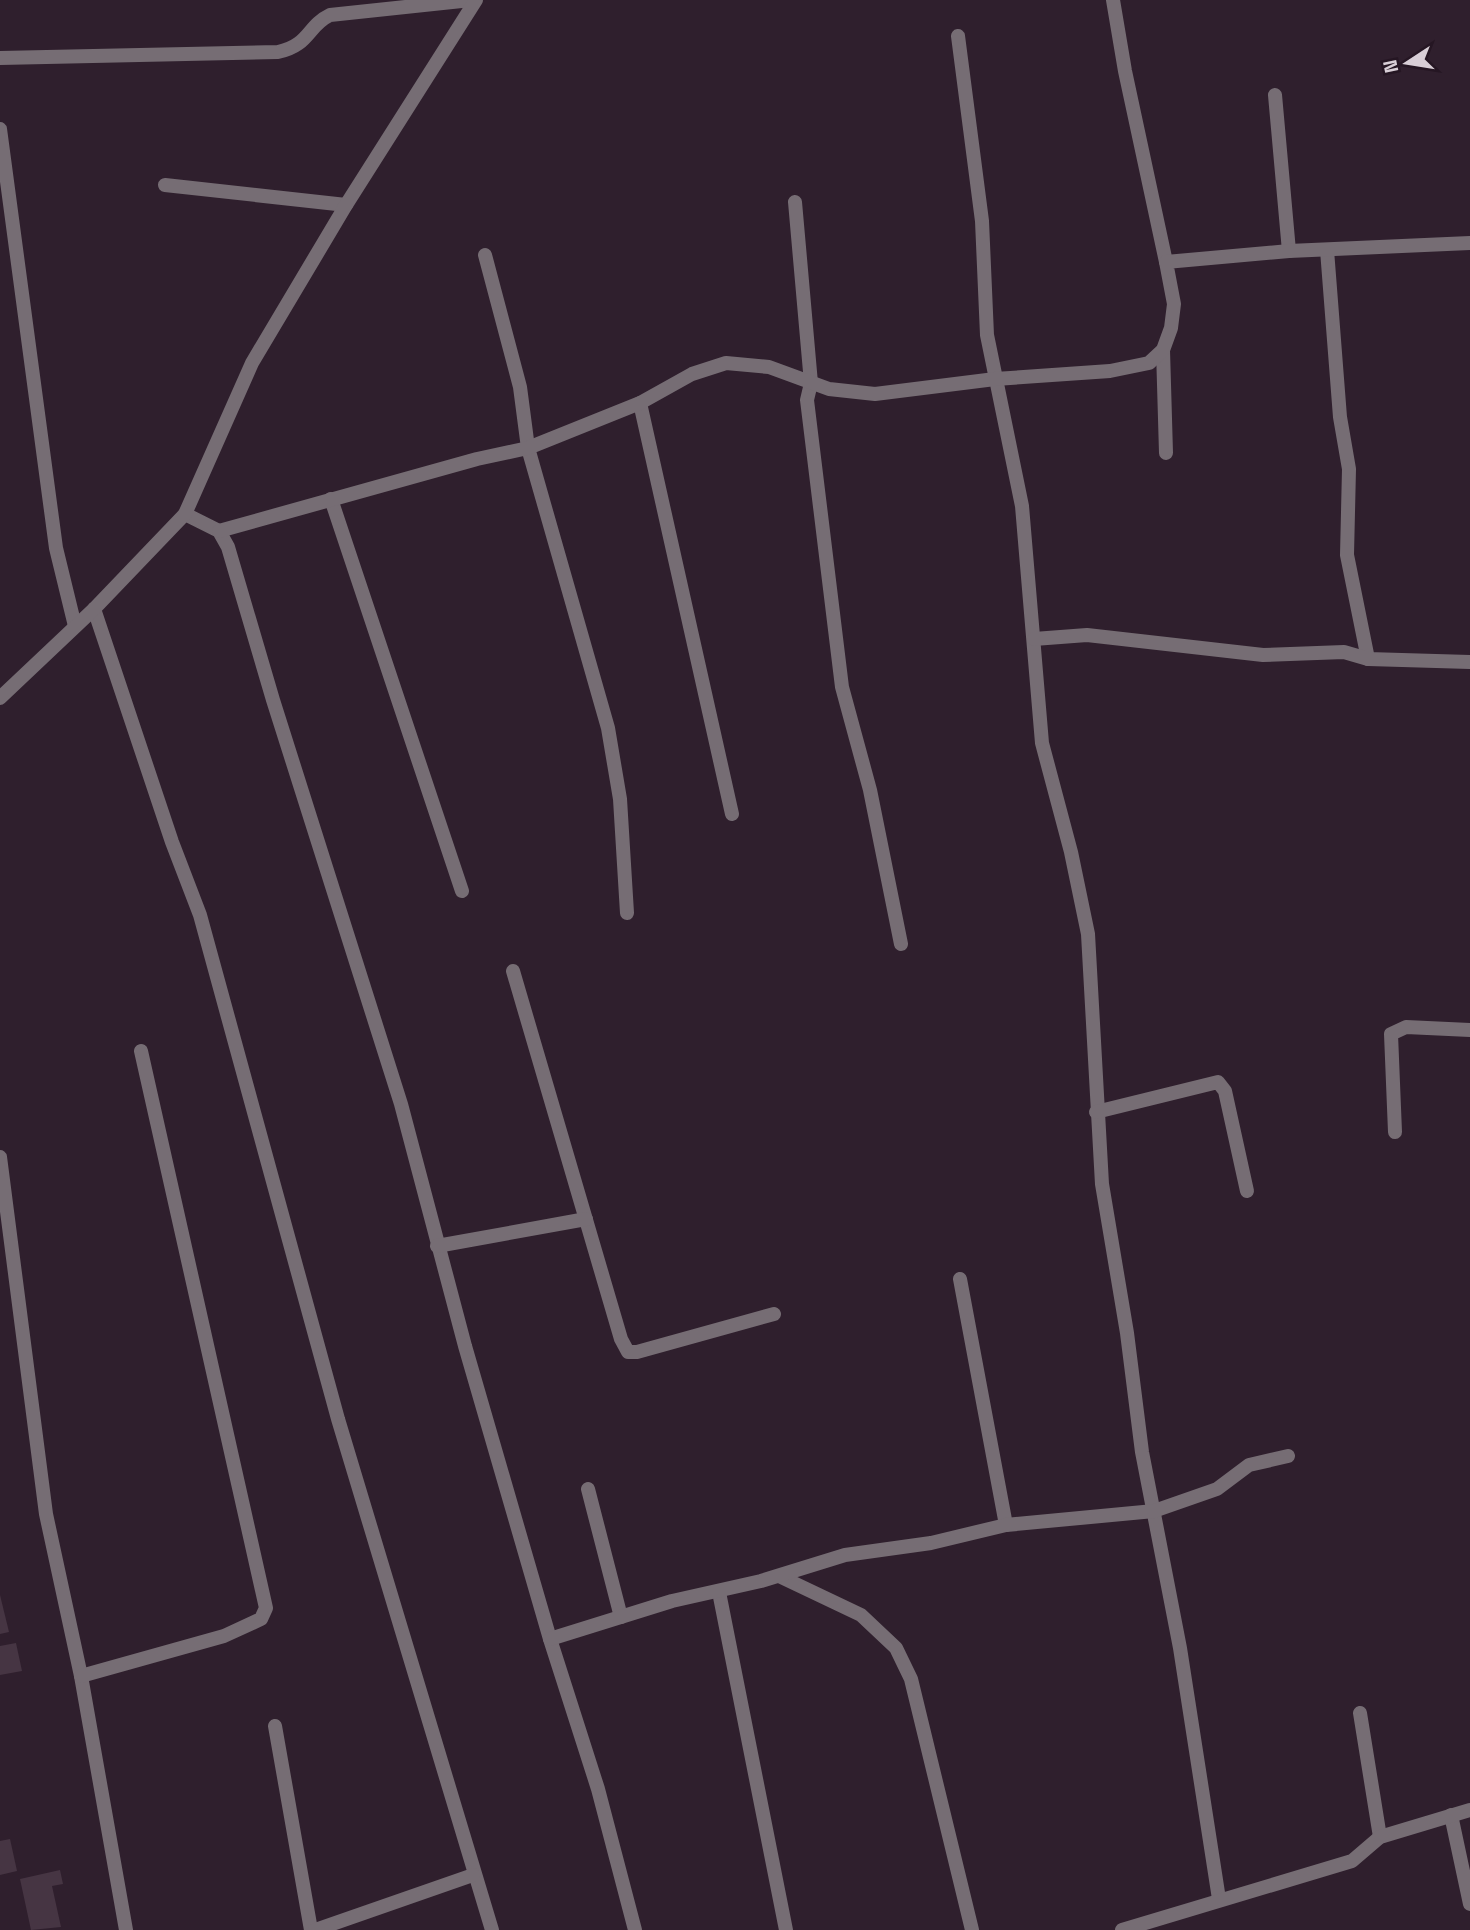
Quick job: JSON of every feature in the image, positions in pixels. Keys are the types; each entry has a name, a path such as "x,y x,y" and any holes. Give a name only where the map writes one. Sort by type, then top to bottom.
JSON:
{"street":[{"path":"0,58 278,52 301,44 322,19 330,15 471,0"},
{"path":"0,698 94,609 185,514 252,363 346,205 476,0"},
{"path":"1113,0 1125,71 1174,304 1171,328 1163,350 1166,453"},
{"path":"958,36 982,221 987,335 1022,506 1042,744 1071,852 1088,934 1102,1184 1219,1899"},
{"path":"1275,95 1289,251"},
{"path":"0,129 56,548 75,626"},
{"path":"165,185 346,205"},
{"path":"795,202 811,383 807,400 842,687 870,790 901,944"},
{"path":"1166,262 1289,251 1470,243"},
{"path":"1327,250 1340,417 1349,469 1347,555 1368,659"},
{"path":"485,255 520,387 528,448 608,728 620,799 627,913"},
{"path":"219,531 477,458 528,448 640,403 692,374 726,363 769,368 829,389 875,394 995,379 1110,371 1149,363 1163,350"},
{"path":"640,403 732,814"},
{"path":"331,499 462,891"},
{"path":"185,514 219,531 228,547 273,700 401,1104 438,1246 550,1639 598,1789 635,1930"},
{"path":"94,609 172,842 200,915 338,1419 473,1875 492,1930"},
{"path":"1034,639 1087,635 1263,655 1344,652 1368,659 1470,662"},
{"path":"513,971 628,1352 637,1352 774,1314"},
{"path":"1395,1132 1391,1034 1406,1027 1470,1030"},
{"path":"81,1676 224,1636 261,1619 266,1608 141,1051"},
{"path":"1096,1112 1218,1082 1226,1091 1247,1191"},
{"path":"0,1157 46,1514 81,1676 126,1930"},
{"path":"438,1246 586,1219"},
{"path":"960,1279 1006,1525"},
{"path":"550,1639 672,1601 779,1576 845,1555 931,1543 1006,1525 1154,1511 1217,1489 1249,1465 1288,1456"},
{"path":"588,1489 621,1618"},
{"path":"779,1576 861,1615 896,1648 911,1679 918,1703 972,1930"},
{"path":"719,1591 786,1930"},
{"path":"1360,1713 1380,1838"},
{"path":"275,1726 313,1930 473,1875"},
{"path":"1122,1930 1352,1861 1380,1838 1470,1810"},
{"path":"1451,1815 1470,1903"}],"building":[{"path":"0,1595 9,1632 0,1634"},
{"path":"16,1643 22,1671 0,1675 0,1646"},
{"path":"10,1839 17,1871 0,1875 0,1841"},
{"path":"60,1870 63,1884 52,1886 61,1927 31,1930 20,1879"}]}
